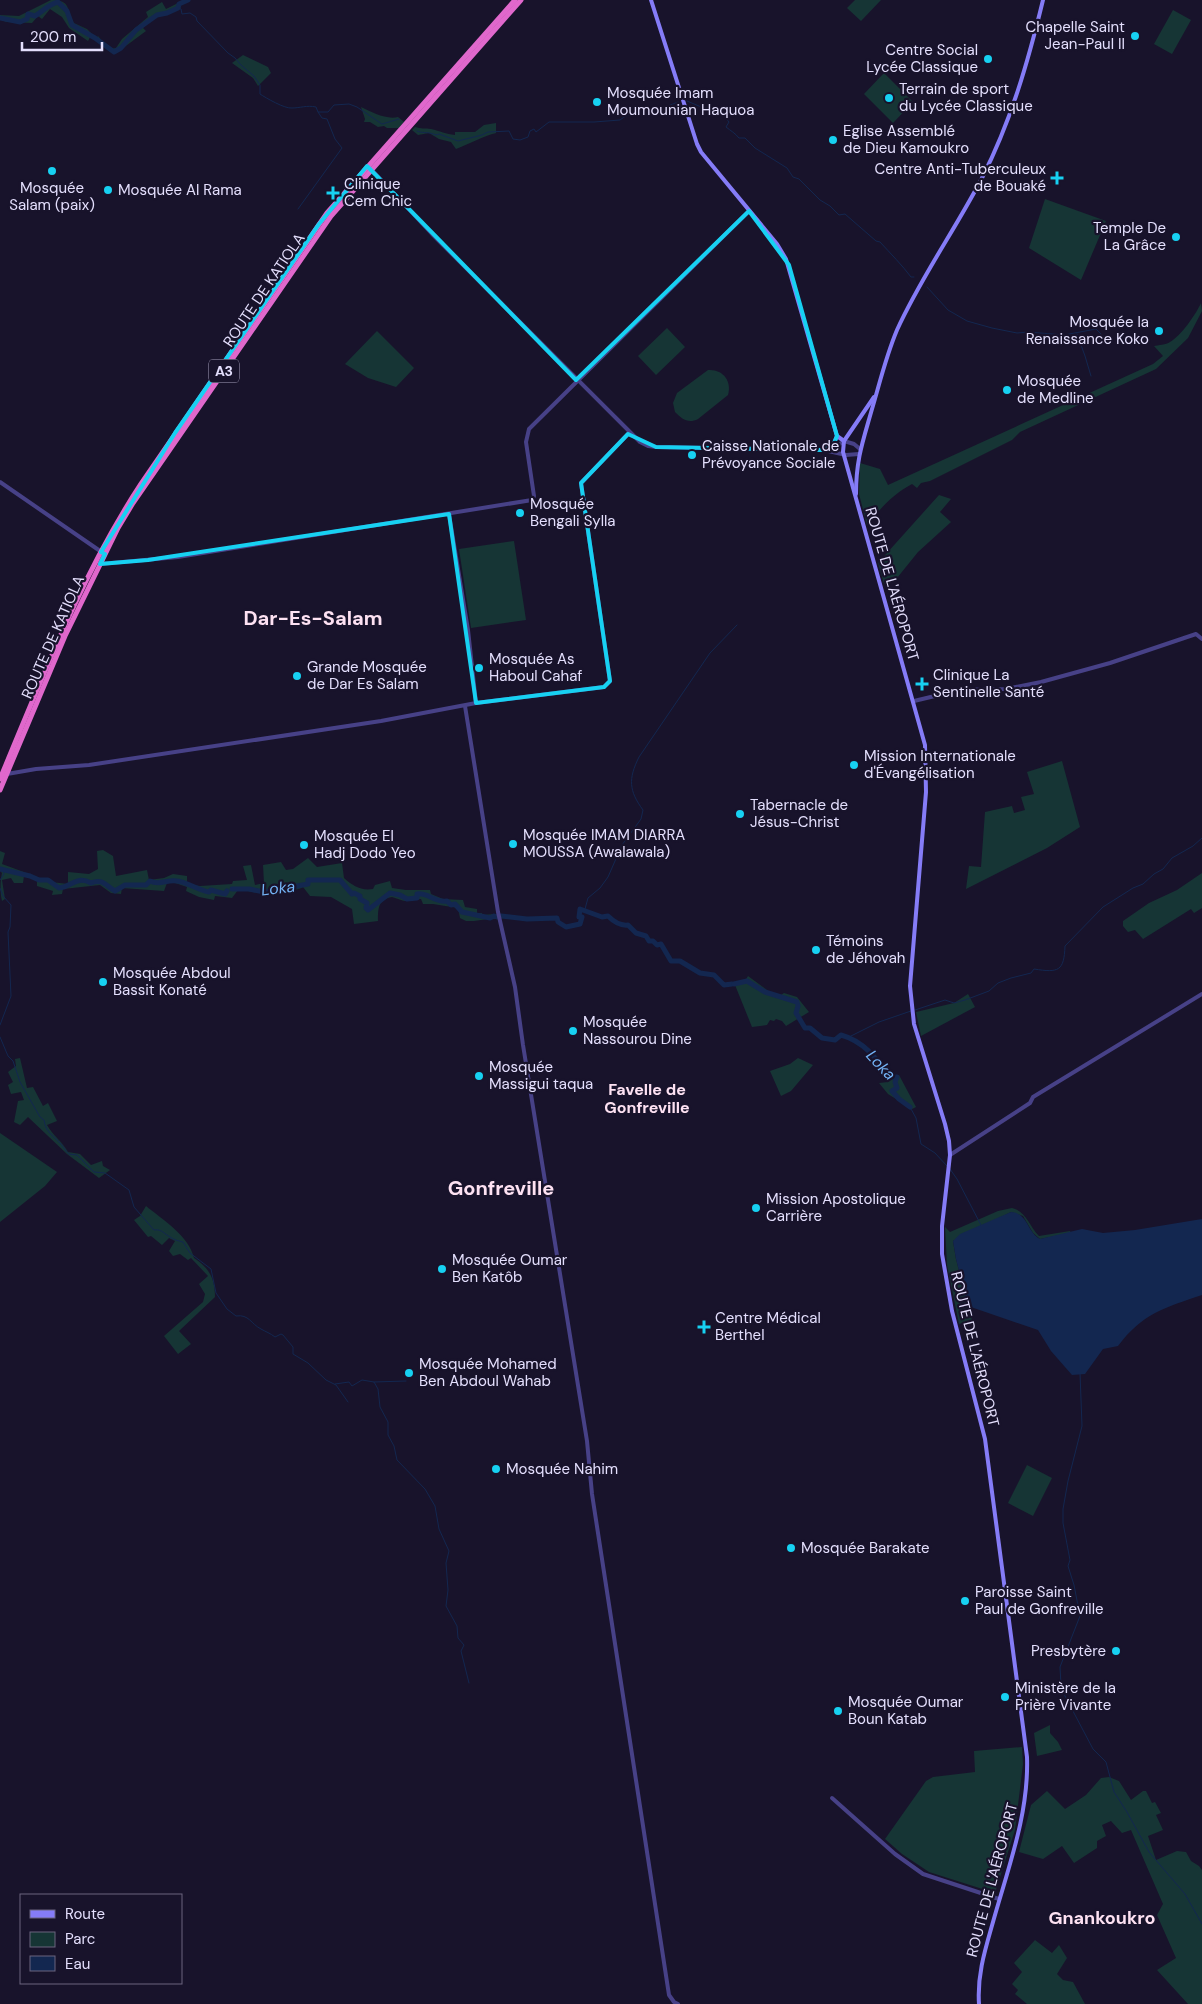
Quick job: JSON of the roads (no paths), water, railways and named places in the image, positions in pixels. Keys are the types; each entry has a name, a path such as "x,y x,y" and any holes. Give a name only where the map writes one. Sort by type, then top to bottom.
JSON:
{"highway":[{"name":"ROUTE DE KATIOLA","path":"0,779 64,627 103,553 133,503 319,232 369,168 515,0"},
{"name":"ROUTE DE KATIOLA","path":"369,168 521,0"},
{"name":"ROUTE DE KATIOLA","path":"0,790 65,636 100,564 103,553"}],"main road":[{"path":"651,0 696,144 707,161 777,244 789,265 837,436 844,441"},
{"name":"ROUTE DE L'AÉROPORT","path":"856,496 856,471 859,452 889,348 907,309 974,193 1005,128 1026,68 1043,0"},
{"name":"ROUTE DE L'AÉROPORT","path":"874,397 844,441 843,455 925,745 927,761 926,792 910,986 911,1006 919,1041 945,1124 950,1155 942,1226 942,1254 952,1311 986,1439 1026,1757 1026,1785 1022,1817 979,1974 979,2004"},
{"path":"825,450 834,443 837,436"}],"street":[{"path":"369,168 576,380 640,442 649,446 825,450 843,455 859,452 854,444 844,441 833,448 825,450"},
{"path":"100,564 178,557 532,500 534,496 526,442 527,432 576,380 749,211"},
{"path":"7,774 36,769 86,766 382,721 476,703 604,687 609,684 581,483 629,433"},
{"path":"0,482 103,553"},
{"path":"449,514 468,630 476,703"},
{"path":"914,701 960,690 1006,689 1041,682 1110,663 1196,634 1202,640"},
{"path":"465,706 498,912 518,1004 522,1045 587,1441 592,1494 669,1995 678,2004"},
{"path":"950,1155 1030,1102 1033,1097 1202,994"},
{"path":"832,1798 915,1869 932,1878 999,1898"}],"water":[{"path":"1011,1212 1021,1216 1032,1232 1040,1239 1082,1229 1103,1233 1135,1230 1202,1219 1202,1295 1155,1313 1136,1326 1118,1346 1103,1349 1085,1374 1072,1375 1051,1351 1038,1330 968,1306 953,1241 960,1234"}],"waterway":[{"name":"Loka","path":"0,18 20,22 27,19 28,14 35,16 58,2 67,11 72,25 95,38 114,52 121,48 136,30 157,15 178,8 179,4 188,0"},
{"path":"178,8 181,9 182,14 190,13 196,17 197,21 228,53 254,76 260,85 260,94 276,103 289,108 316,107 318,112 328,112 334,105 349,104 357,107 382,124 399,119"},
{"path":"687,101 725,117 729,122 726,127 739,138 745,138 755,148 787,168 793,177 799,179 820,200 839,215 845,214 876,241 880,242 911,277 914,277"},
{"path":"417,131 439,134 458,141 488,132 509,131 513,139 520,140 528,137 530,131 534,129 536,132 549,122 620,120 628,115 655,111 678,102"},
{"path":"298,209 342,148 335,139 327,119 322,118 318,112"},
{"path":"927,287 948,310 967,321 992,328 1017,333 1029,332 1064,335 1096,329 1103,336 1107,337"},
{"path":"1077,334 1091,376"},
{"path":"585,909 588,898 600,888 608,877 622,845 641,819 643,810 635,797 632,785 633,772 639,757 710,653 737,625"},
{"path":"915,1010 945,1000 954,1003 965,1000 989,991 998,983 1031,973 1034,969 1055,970 1063,961 1065,946 1103,907 1133,888 1143,884 1163,869 1172,858 1193,846 1202,838"},
{"name":"Loka","path":"0,869 39,880 48,880 59,888 81,880 91,883 99,881 115,891 125,885 146,885 150,881 157,883 173,881 185,883 209,892 211,890 225,894 227,891"},
{"path":"0,880 4,874 3,870"},
{"name":"Loka","path":"232,889 249,889 264,892 308,884 308,880 340,880 352,894 360,896 360,899 367,903 366,908 368,910 390,893 407,899 417,898 417,894 421,894 447,901 451,905 455,904 462,912 490,918 497,917"},
{"path":"0,888 3,896 11,905 8,932 11,996 0,1025"},
{"name":"Loka","path":"501,916 527,919 557,918 558,922 566,927 580,924 582,917 579,917 580,909 602,917 608,916 617,923 628,925 636,933 646,936 649,941 653,941 657,945 661,944 671,961 680,961 700,973 714,975 724,985 732,984"},
{"name":"Loka","path":"734,984 747,981 765,992 797,1002 796,1013 805,1028 810,1028 822,1038 835,1040 841,1035 856,1041 869,1051 889,1077 897,1077 895,1082 897,1088 892,1091 910,1107"},
{"path":"849,1037 879,1022 911,1011"},
{"path":"0,1037 8,1056 13,1061 20,1082 40,1117 44,1120 46,1128 68,1153 77,1155 94,1172 105,1173 129,1190 134,1207 154,1230 161,1231 173,1239 183,1242 190,1253 211,1269 216,1293 227,1309 236,1316 244,1316 275,1337 283,1335 293,1347 293,1354 308,1363 326,1380 336,1385 348,1402"},
{"name":"Loka","path":"910,1107 916,1118 921,1144 935,1153 947,1166"},
{"name":"Loka","path":"950,1169 982,1227"},
{"path":"1080,1373 1082,1426 1063,1509 1063,1523 1070,1560 1068,1566 1080,1616 1060,1667 1061,1685 1093,1749 1106,1762 1114,1792 1149,1852 1185,1894 1202,1924"},
{"path":"335,1384 349,1382 352,1386 362,1380 374,1382 378,1389 380,1407 388,1422 388,1435 394,1446 397,1460 425,1489 435,1506 439,1529 449,1551 446,1563 448,1590 446,1606 457,1626 458,1638 464,1645 461,1651 469,1683"},
{"path":"374,1382 406,1381"}],"place":[{"name":"Chapelle Saint Jean-Paul II","path":"1135,36"},
{"name":"Centre Social Lycée Classique","path":"988,59"},
{"name":"Terrain de sport du Lycée Classique","path":"889,98"},
{"name":"Mosquée Imam Moumounian Haquoa","path":"597,102"},
{"name":"Eglise Assemblé de Dieu Kamoukro","path":"833,140"},
{"name":"Mosquée Salam (paix)","path":"52,171"},
{"name":"Centre Anti-Tuberculeux de Bouaké","path":"1057,178"},
{"name":"Mosquée Al Rama","path":"108,190"},
{"name":"Clinique Cem Chic","path":"333,193"},
{"name":"Temple De La Grâce","path":"1176,237"},
{"name":"Mosquée la Renaissance Koko","path":"1159,331"},
{"name":"Mosquée de Medline","path":"1007,390"},
{"name":"Caisse Nationale de Prévoyance Sociale","path":"692,455"},
{"name":"Mosquée Bengali Sylla","path":"520,513"},
{"name":"Mosquée As Haboul Cahaf","path":"479,668"},
{"name":"Grande Mosquée de Dar Es Salam","path":"297,676"},
{"name":"Clinique La Sentinelle Santé","path":"922,684"},
{"name":"Mission Internationale d'Évangélisation","path":"854,765"},
{"name":"Tabernacle de Jésus-Christ","path":"740,814"},
{"name":"Mosquée IMAM DIARRA MOUSSA (Awalawala)","path":"513,844"},
{"name":"Mosquée El Hadj Dodo Yeo","path":"304,845"},
{"name":"Témoins de Jéhovah","path":"816,950"},
{"name":"Mosquée Abdoul Bassit Konaté","path":"103,982"},
{"name":"Mosquée Nassourou Dine","path":"573,1031"},
{"name":"Mosquée Massigui taqua","path":"479,1076"},
{"name":"Mission Apostolique Carrière","path":"756,1208"},
{"name":"Mosquée Oumar Ben Katôb","path":"442,1269"},
{"name":"Centre Médical Berthel","path":"704,1327"},
{"name":"Mosquée Mohamed Ben Abdoul Wahab","path":"409,1373"},
{"name":"Mosquée Nahim","path":"496,1469"},
{"name":"Mosquée Barakate","path":"791,1548"},
{"name":"Paroisse Saint Paul de Gonfreville","path":"965,1601"},
{"name":"Presbytère","path":"1116,1651"},
{"name":"Ministère de la Prière Vivante","path":"1005,1697"},
{"name":"Mosquée Oumar Boun Katab","path":"838,1711"}],"district":[{"name":"Dar-Es-Salam","path":"313,618"},
{"name":"Favelle de Gonfreville","path":"647,1098"},
{"name":"Gonfreville","path":"501,1188"},
{"name":"Gnankoukro","path":"1102,1918"}]}
